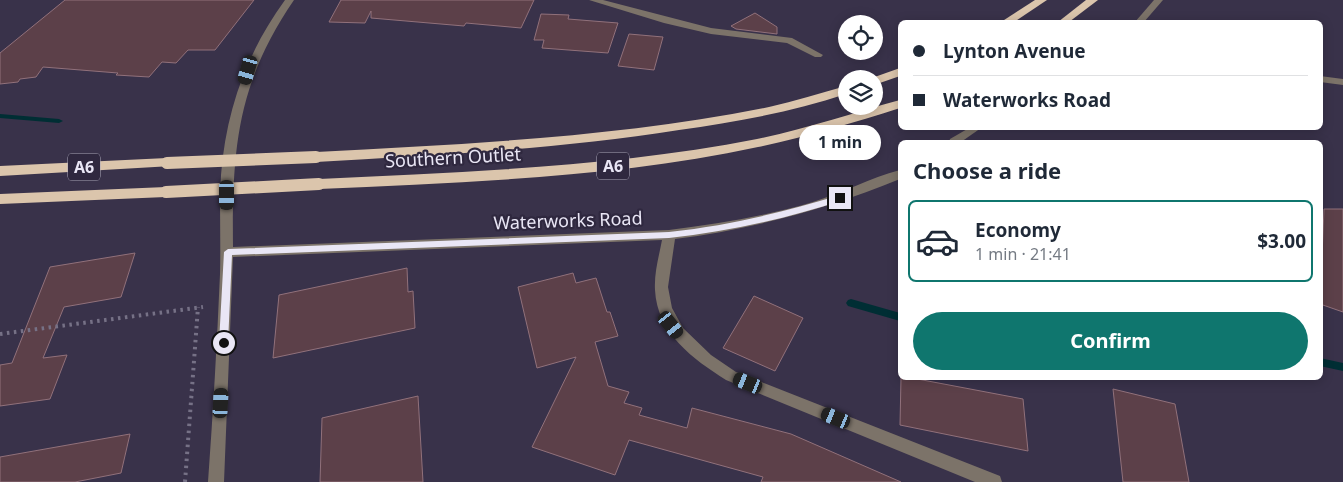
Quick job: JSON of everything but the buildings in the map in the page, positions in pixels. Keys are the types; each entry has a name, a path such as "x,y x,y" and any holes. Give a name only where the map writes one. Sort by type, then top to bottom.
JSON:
{"highway":[{"path":"1010,20 1042,0"},
{"path":"1066,20 1093,0"},
{"path":"883,78 898,73"},
{"name":"Southern Outlet","path":"0,171 316,157 611,137 746,116 838,92"},
{"name":"Southern Outlet","path":"0,199 552,172 617,166 755,144 841,123 898,105"}],"street":[{"path":"216,482 228,252 227,176 232,134 248,70 273,22 290,0"},
{"path":"593,0 667,21 711,30 789,40 818,55"},
{"path":"1141,20 1159,0"},
{"path":"1323,79 1343,82"},
{"path":"957,140 973,130"},
{"name":"Waterworks Road","path":"228,252 669,235 718,229 804,210 898,175"},
{"path":"669,235 662,291 671,325 692,351 730,376 994,482"}],"path":[{"path":"0,334 226,304"},
{"path":"185,482 198,307"}],"waterway":[{"path":"0,116 59,121"},
{"path":"851,303 898,316"},
{"path":"1323,363 1343,367"}],"route":[{"path":"224,343 228,252 669,235 762,221 840,198"}]}
